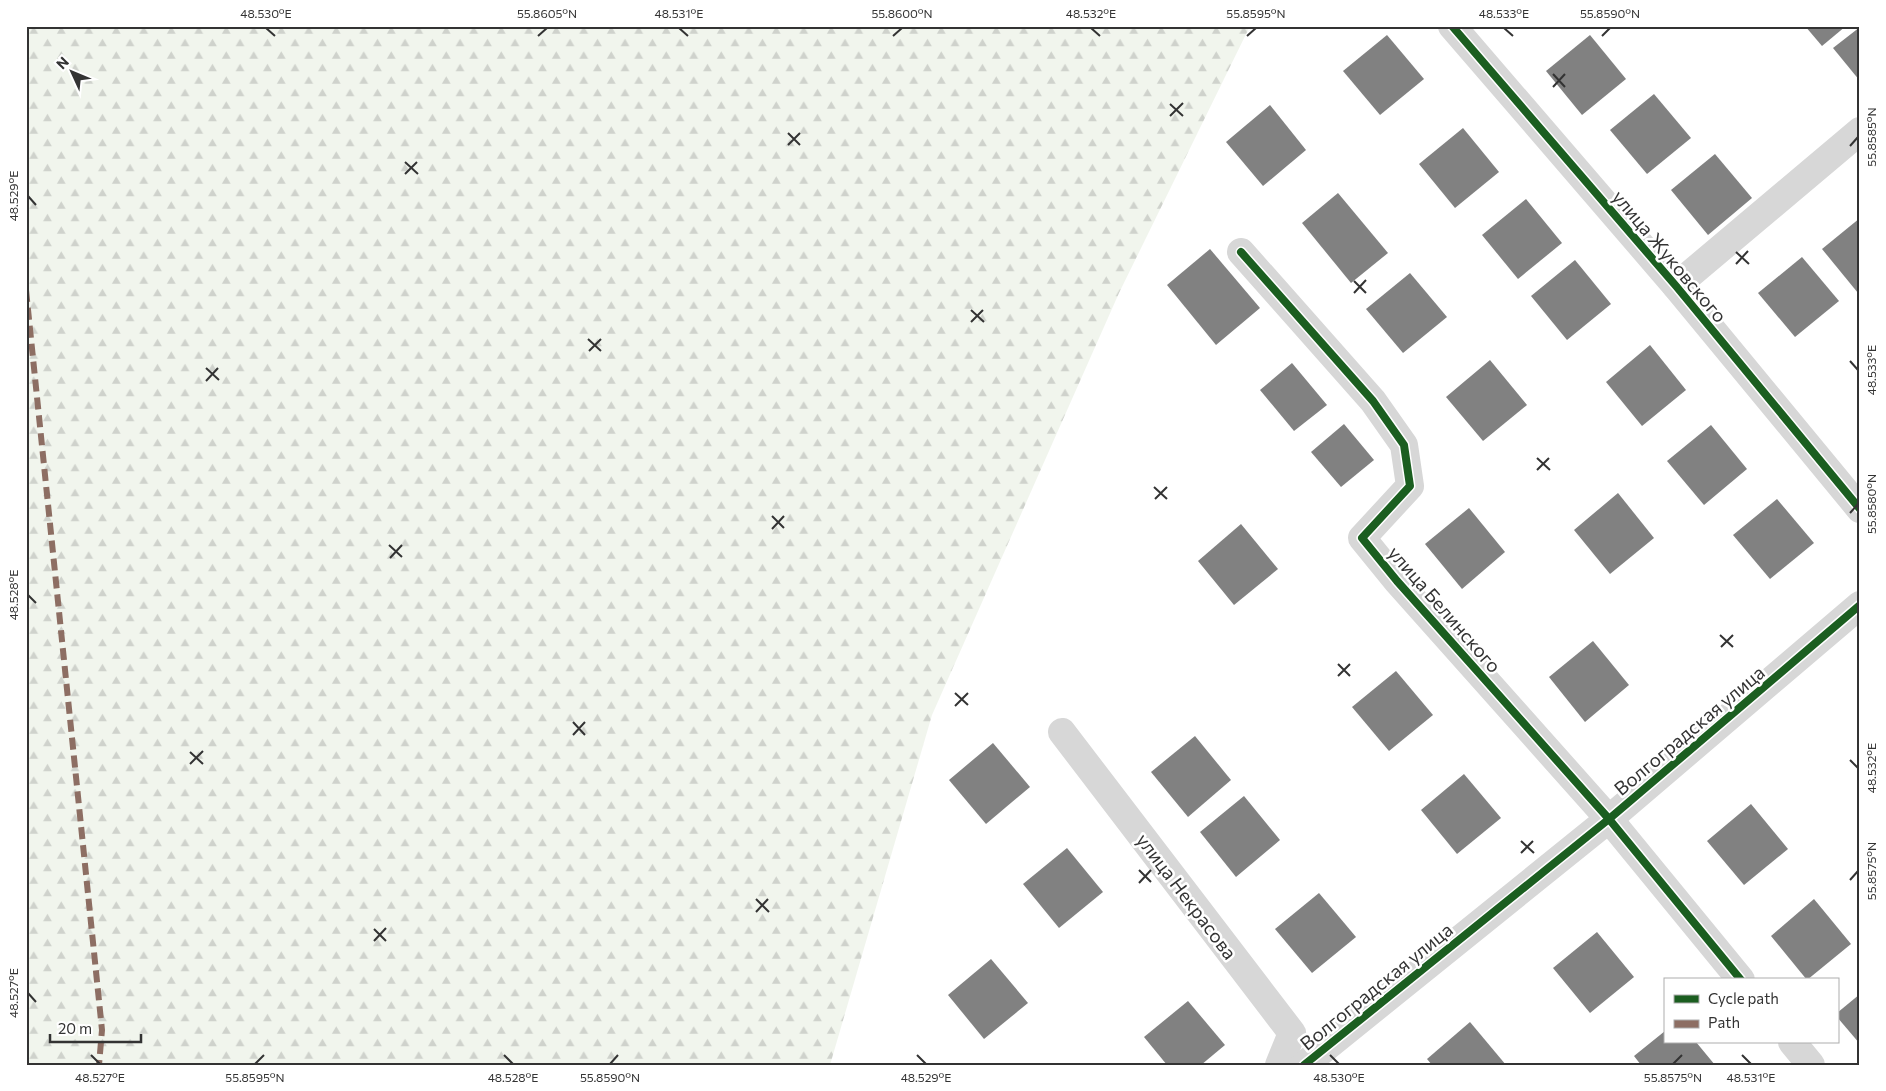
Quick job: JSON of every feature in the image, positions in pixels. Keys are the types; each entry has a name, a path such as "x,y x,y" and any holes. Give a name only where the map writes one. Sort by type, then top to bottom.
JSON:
{"street":[{"name":"улица Жуковского","path":"1452,26 1676,286 1860,509"},
{"path":"1676,286 1860,131"},
{"name":"улица Белинского","path":"1241,252 1373,401 1404,446 1410,486 1362,538 1396,581 1609,819 1739,978"},
{"name":"Волгоградская улица","path":"1304,1065 1609,819 1860,605"},
{"name":"улица Некрасова","path":"1062,732 1292,1033 1279,1065"},
{"path":"1794,1044 1811,1065"}],"green space":[{"path":"26,26 1250,26 1119,293 932,715 830,1065 26,1065"}],"building":[{"path":"1805,26 1846,26 1822,46"},
{"path":"1860,27 1860,81 1833,48"},
{"path":"1387,35 1424,79 1380,115 1343,71"},
{"path":"1590,35 1626,79 1582,115 1546,71"},
{"path":"1654,94 1691,138 1647,174 1610,130"},
{"path":"1270,105 1306,150 1263,186 1226,142"},
{"path":"1463,128 1499,172 1455,208 1419,164"},
{"path":"1715,154 1752,198 1708,235 1671,190"},
{"path":"1338,193 1388,253 1351,283 1302,223"},
{"path":"1526,199 1562,243 1518,279 1482,235"},
{"path":"1860,218 1860,292 1858,293 1822,249"},
{"path":"1210,249 1260,308 1216,345 1167,285"},
{"path":"1802,257 1839,301 1795,337 1758,293"},
{"path":"1575,260 1611,304 1567,340 1531,296"},
{"path":"1410,273 1447,317 1403,353 1366,309"},
{"path":"1650,345 1686,390 1642,426 1606,382"},
{"path":"1490,360 1527,405 1483,441 1446,397"},
{"path":"1292,363 1327,405 1294,431 1260,390"},
{"path":"1344,424 1374,460 1341,487 1311,452"},
{"path":"1711,425 1747,469 1704,505 1667,461"},
{"path":"1618,493 1654,538 1610,574 1574,530"},
{"path":"1777,499 1814,543 1770,579 1733,535"},
{"path":"1469,508 1505,552 1462,589 1425,544"},
{"path":"1241,524 1278,569 1234,605 1198,561"},
{"path":"1593,641 1629,685 1585,722 1549,677"},
{"path":"1396,671 1433,715 1389,751 1352,707"},
{"path":"1195,736 1231,780 1188,817 1151,772"},
{"path":"993,743 1030,787 986,824 949,780"},
{"path":"1464,774 1501,818 1457,854 1421,810"},
{"path":"1244,796 1280,840 1236,877 1200,832"},
{"path":"1751,804 1788,849 1744,885 1707,841"},
{"path":"1067,848 1103,892 1059,928 1023,884"},
{"path":"1319,893 1356,937 1312,973 1275,929"},
{"path":"1814,899 1851,944 1809,978 1805,978 1771,936"},
{"path":"1597,932 1634,977 1590,1013 1553,968"},
{"path":"991,959 1028,1003 984,1039 948,995"},
{"path":"1860,994 1860,1044 1838,1018 1838,1012"},
{"path":"1188,1001 1225,1045 1201,1065 1167,1065 1144,1037"},
{"path":"1470,1022 1506,1065 1432,1065 1427,1059"},
{"path":"1664,1032 1664,1044 1698,1044 1715,1065 1641,1065 1634,1056"}],"marked path":[{"path":"26,290 102,1030 99,1065"}],"cycle path":[{"path":"1452,26 1676,286 1860,509"},
{"path":"1241,252 1373,401 1404,445 1410,486 1362,538 1397,581 1609,819 1739,978"},
{"path":"1304,1065 1609,819 1860,605"}]}
